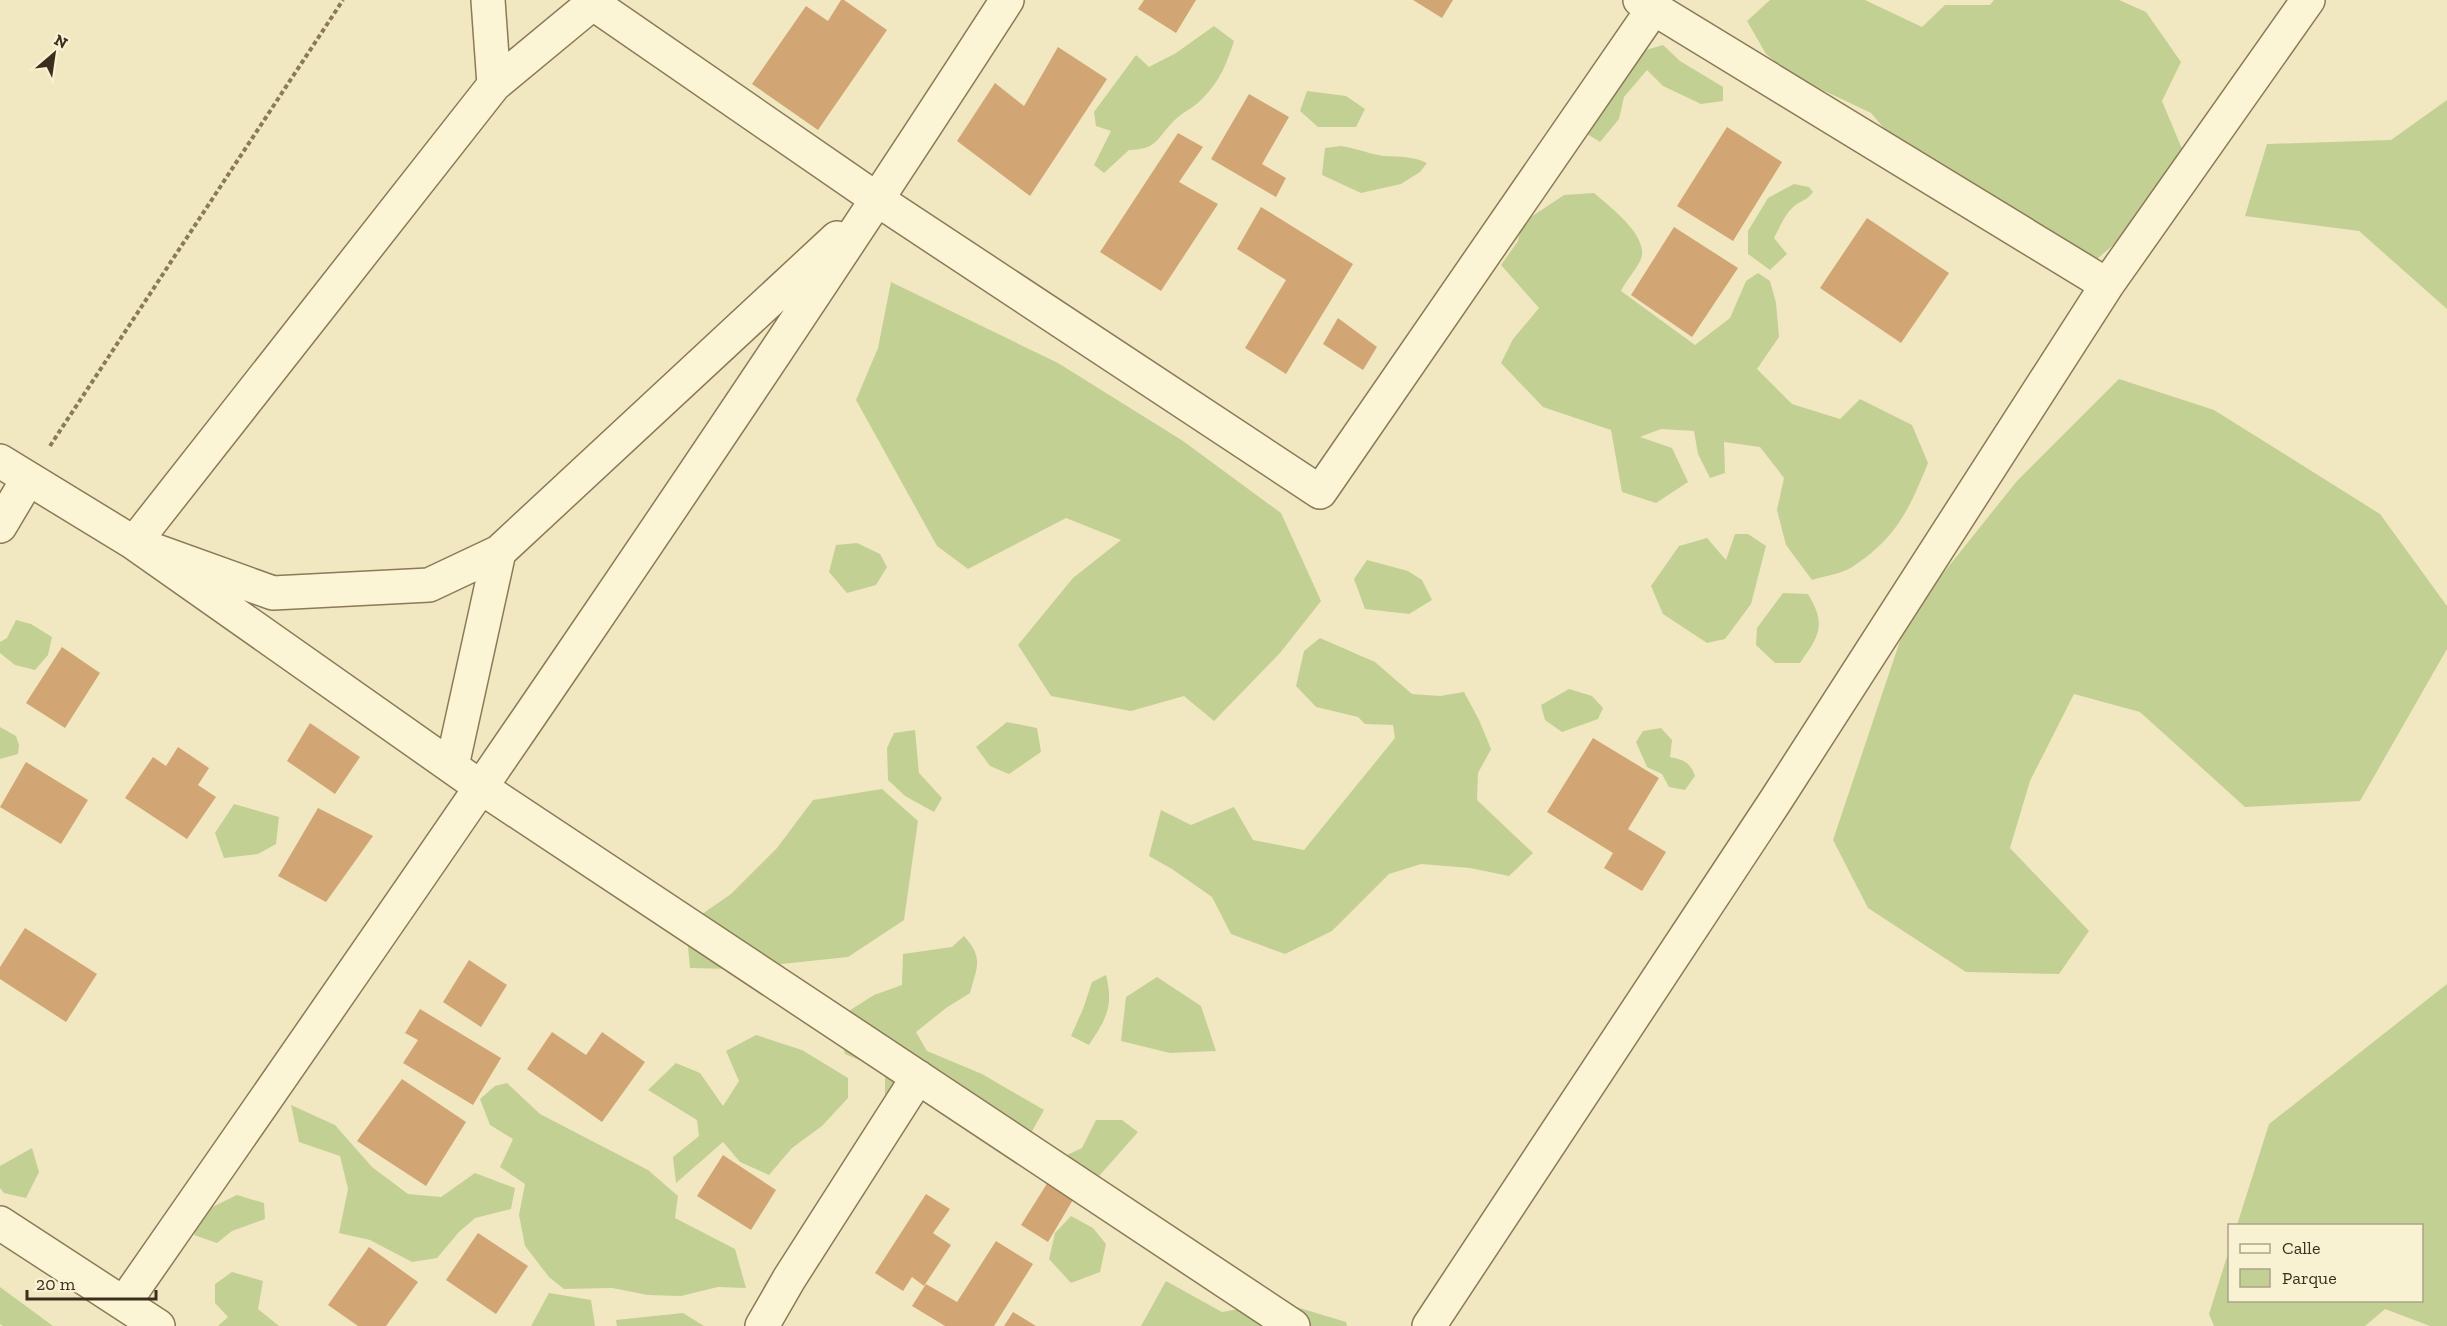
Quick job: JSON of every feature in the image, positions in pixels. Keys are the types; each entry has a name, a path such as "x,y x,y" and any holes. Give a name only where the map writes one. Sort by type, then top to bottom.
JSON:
{"street":[{"path":"488,0 494,85"},
{"path":"124,1303 482,788 878,201 1007,0"},
{"path":"1429,1326 1776,800 2106,285 2308,0"},
{"path":"134,543 494,85 590,2 878,201 1320,492 1646,5 2106,285"},
{"path":"134,543 273,593 429,585 499,552 878,201"},
{"path":"0,461 134,543 482,788 1293,1326"},
{"path":"0,526 28,479"},
{"path":"452,766 499,552"},
{"path":"762,1326 789,1279 918,1077"},
{"path":"0,1223 158,1326"}],"path":[{"path":"28,479 343,0"}],"green space":[{"path":"1770,0 1865,0 1922,27 1945,5 1990,5 1994,0 2119,0 2146,12 2181,62 2162,101 2185,156 2147,216 2090,265 1906,154 1871,113 1793,76 1766,54 1747,21"},
{"path":"1214,26 1234,41 1229,57 1209,92 1177,118 1152,145 1129,150 1104,173 1094,165 1111,131 1096,126 1094,112 1136,55 1149,67 1176,53"},
{"path":"1663,45 1680,61 1723,87 1723,101 1701,104 1663,86 1647,70 1624,97 1619,119 1600,142 1584,132 1631,52"},
{"path":"1307,91 1346,96 1365,109 1356,127 1318,127 1300,111"},
{"path":"2447,100 2447,309 2359,231 2245,216 2267,144 2391,140"},
{"path":"1341,146 1378,155 1411,158 1427,163 1420,172 1401,184 1361,193 1322,175 1325,148"},
{"path":"1794,184 1809,187 1813,192 1793,207 1774,238 1787,254 1770,270 1748,254 1748,231 1768,198"},
{"path":"1594,193 1632,229 1641,247 1641,259 1621,291 1695,345 1730,318 1746,281 1758,273 1770,281 1776,303 1779,337 1757,369 1792,404 1840,419 1860,399 1912,425 1928,463 1900,521 1891,534 1867,556 1848,569 1812,580 1786,545 1777,510 1784,478 1760,447 1724,442 1725,473 1710,478 1698,454 1694,431 1661,429 1640,437 1672,448 1688,482 1656,503 1622,492 1611,430 1543,407 1501,363 1513,339 1539,308 1501,265 1518,241 1522,223 1564,195"},
{"path":"891,282 1058,363 1183,441 1281,513 1321,601 1280,653 1214,721 1184,696 1131,711 1051,696 1018,645 1073,578 1121,540 1066,518 968,569 937,546 856,400 878,348"},
{"path":"2119,379 2214,410 2380,514 2447,606 2447,649 2360,801 2245,807 2140,712 2074,694 2030,781 2010,848 2089,931 2059,974 1966,972 1868,908 1833,840 1908,617 2017,481"},
{"path":"1735,534 1748,534 1766,546 1751,604 1725,639 1707,643 1663,614 1651,586 1679,546 1707,538 1726,560"},
{"path":"857,543 880,554 887,567 876,585 847,593 829,572 836,545"},
{"path":"1367,560 1408,571 1422,580 1432,600 1409,614 1365,609 1354,579"},
{"path":"1783,593 1808,594 1819,622 1816,637 1800,663 1775,663 1756,645 1757,628"},
{"path":"16,620 31,624 52,637 48,655 35,670 15,665 0,653 0,642 7,638"},
{"path":"1320,638 1375,662 1412,694 1440,696 1464,692 1491,749 1478,773 1477,800 1533,853 1509,876 1470,868 1421,864 1389,874 1332,931 1285,954 1231,934 1212,897 1149,856 1161,810 1191,825 1234,807 1253,840 1304,850 1395,738 1393,725 1365,724 1358,717 1316,707 1296,686 1304,651"},
{"path":"1569,689 1592,696 1603,708 1598,719 1562,732 1545,720 1541,705"},
{"path":"1007,722 1037,728 1041,752 1009,774 990,766 976,747"},
{"path":"0,727 16,736 19,745 18,754 0,759"},
{"path":"1661,728 1672,740 1670,757 1686,762 1695,776 1685,790 1669,787 1662,774 1647,767 1636,742 1643,731"},
{"path":"915,730 919,773 942,798 934,812 905,796 888,780 887,748 894,733"},
{"path":"882,789 918,821 904,920 848,957 732,969 690,968 688,947 695,919 731,894 777,848 813,800"},
{"path":"234,804 279,817 276,844 258,854 224,858 215,833"},
{"path":"964,936 977,957 970,993 946,1008 916,1032 927,1051 982,1074 1044,1110 1027,1140 931,1095 913,1108 885,1095 885,1071 845,1054 836,1019 874,995 902,985 903,954 952,947"},
{"path":"1106,975 1109,1004 1104,1020 1089,1045 1071,1036 1092,982"},
{"path":"1157,977 1201,1006 1216,1051 1170,1053 1121,1041 1126,997"},
{"path":"2447,984 2447,1326 2430,1326 2385,1309 2365,1326 2214,1326 2209,1314 2228,1253 2228,1302 2423,1302 2423,1224 2237,1224 2269,1124"},
{"path":"756,1035 802,1050 848,1078 848,1098 822,1126 792,1148 769,1175 740,1162 723,1142 676,1183 673,1157 699,1136 697,1120 648,1090 676,1063 700,1073 723,1106 739,1081 726,1051"},
{"path":"507,1083 540,1114 648,1170 678,1196 675,1218 735,1249 746,1288 718,1287 681,1296 648,1295 612,1288 564,1289 549,1277 525,1246 519,1215 525,1184 500,1167 513,1139 490,1125 480,1099 495,1086"},
{"path":"291,1105 335,1125 372,1167 408,1194 441,1197 475,1173 515,1188 511,1209 475,1218 459,1232 437,1258 412,1262 370,1240 339,1233 348,1189 340,1156 299,1142"},
{"path":"1096,1120 1122,1120 1138,1132 1084,1193 1056,1160 1082,1148"},
{"path":"32,1148 39,1172 26,1198 4,1193 0,1188 0,1166"},
{"path":"237,1195 264,1203 265,1219 232,1231 217,1243 194,1235 200,1213"},
{"path":"1071,1216 1093,1228 1106,1244 1100,1272 1071,1283 1049,1259 1055,1233"},
{"path":"232,1272 263,1281 258,1309 279,1326 218,1326 228,1317 215,1303 215,1284"},
{"path":"1166,1281 1222,1312 1245,1308 1263,1297 1346,1322 1347,1326 1141,1326"},
{"path":"0,1287 53,1326 3,1326 0,1324"},
{"path":"549,1293 591,1300 595,1326 531,1326"},
{"path":"683,1313 704,1326 617,1326 616,1320"}],"building":[{"path":"841,0 887,30 818,130 752,84 806,6 828,21"},
{"path":"1144,0 1196,0 1176,33 1138,9"},
{"path":"1413,0 1453,0 1442,18"},
{"path":"1058,47 1107,79 1030,196 957,141 995,83 1024,106"},
{"path":"1249,94 1289,117 1262,164 1286,178 1276,197 1211,159"},
{"path":"1727,127 1782,162 1733,241 1677,206"},
{"path":"1178,133 1203,147 1179,182 1218,204 1161,291 1100,252"},
{"path":"1261,207 1353,264 1286,374 1245,348 1286,280 1237,249"},
{"path":"1867,218 1949,273 1901,343 1820,288"},
{"path":"1674,227 1738,268 1692,337 1631,295"},
{"path":"1338,318 1377,347 1363,370 1323,344"},
{"path":"62,647 100,673 65,728 26,703"},
{"path":"310,723 360,757 335,794 287,761"},
{"path":"1593,738 1659,778 1628,829 1666,852 1642,891 1604,868 1613,853 1547,812"},
{"path":"178,747 209,768 198,785 216,797 187,839 125,798 153,757 166,766"},
{"path":"26,762 88,800 61,844 0,807"},
{"path":"318,808 373,836 326,902 278,876"},
{"path":"25,928 97,974 66,1022 0,979 0,967"},
{"path":"469,960 507,985 481,1027 443,1002"},
{"path":"420,1009 501,1058 473,1105 403,1063 418,1040 405,1033"},
{"path":"552,1032 586,1055 602,1032 645,1062 602,1122 527,1069"},
{"path":"402,1079 466,1122 426,1186 357,1141"},
{"path":"723,1155 776,1190 751,1230 697,1196"},
{"path":"1048,1182 1074,1198 1048,1242 1021,1225"},
{"path":"926,1194 950,1209 933,1233 951,1245 924,1286 912,1277 903,1291 875,1273"},
{"path":"478,1233 528,1266 496,1314 446,1280"},
{"path":"996,1241 1033,1264 994,1326 945,1326 912,1306 926,1284 957,1302"},
{"path":"369,1247 418,1282 386,1326 358,1326 328,1305"},
{"path":"1013,1312 1036,1326 1004,1326"}]}
